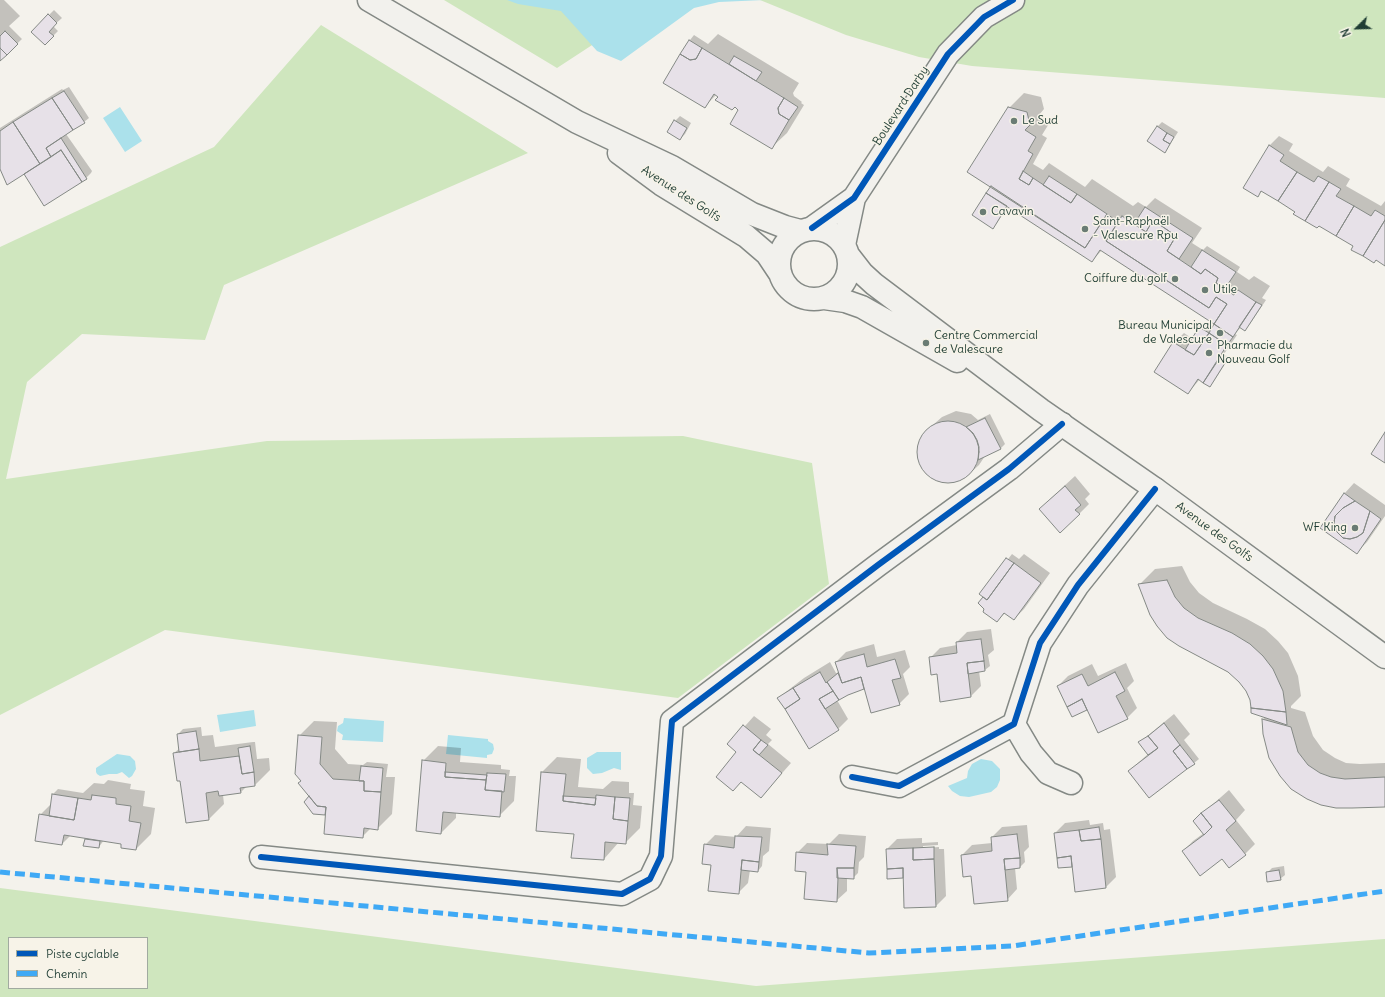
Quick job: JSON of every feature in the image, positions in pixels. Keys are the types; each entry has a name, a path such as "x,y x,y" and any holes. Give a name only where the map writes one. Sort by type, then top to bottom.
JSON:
{"street":[{"name":"Avenue des Golfs","path":"369,0 577,122 672,167 752,214 785,227 806,230"},
{"name":"Boulevard Darby","path":"806,230 854,198 948,54 984,17 1013,0"},
{"name":"Avenue des Golfs","path":"577,122 661,184 746,236 767,254 779,272"},
{"name":"Boulevard Darby","path":"846,250 854,198"},
{"path":"806,230 825,230 835,236 846,250 850,266 848,277 834,294 824,298 812,300 801,297 791,291 783,282 779,272 779,259 782,247 790,237 806,230"},
{"name":"Avenue des Golfs","path":"846,250 862,273 874,284 1041,410 1155,490 1385,657"},
{"name":"Avenue des Golfs","path":"824,298 845,301 862,307 1041,410"},
{"path":"261,857 622,894 650,879 660,856 672,721 1009,469 1062,424"},
{"path":"852,777 899,786 1014,724 1040,643 1078,585 1155,490"},
{"path":"1014,724 1031,754 1048,773 1071,783"}],"green space":[{"path":"444,0 661,0 557,68"},
{"path":"760,0 1385,0 1385,98 972,66 919,57 846,35"},
{"path":"321,25 528,153 224,285 205,340 82,334 27,382 6,479 267,441 683,436 812,463 829,584 678,698 165,630 0,715 0,247 214,147"},
{"path":"0,888 756,986 1385,939 1385,997 0,997"}],"water":[{"path":"507,0 764,0 719,2 694,8 621,61 597,51 561,11 518,4"},
{"path":"120,107 142,141 125,152 103,118"},
{"path":"254,710 256,726 220,732 217,715"},
{"path":"344,718 384,721 383,742 342,740 343,735 337,731 338,726 343,723"},
{"path":"448,735 488,739 488,741 493,744 494,749 492,754 487,755 487,758 446,754"},
{"path":"597,752 621,752 621,770 614,768 602,773 593,774 587,768 587,758"},
{"path":"117,754 130,756 135,761 136,769 132,776 129,778 122,772 100,776 97,774 96,768"},
{"path":"981,759 992,761 1000,769 1000,780 997,787 991,792 969,797 960,796 952,791 948,786 967,778 968,771 972,764"}],"building":[{"path":"48,14 57,23 49,32 54,36 45,45 31,32"},
{"path":"5,31 18,44 7,55 0,48 0,36"},
{"path":"689,40 702,48 696,59 690,60 680,54"},
{"path":"0,48 7,55 0,61"},
{"path":"702,48 784,98 778,108 779,114 789,120 772,149 730,124 738,110 735,107 732,110 715,100 718,97 714,94 705,108 663,83 680,54 690,60 696,59"},
{"path":"734,56 762,72 756,81 729,64"},
{"path":"64,91 85,123 73,130 52,98"},
{"path":"52,98 73,130 46,148 51,157 40,164 13,122"},
{"path":"784,98 798,107 789,120 779,114 778,108"},
{"path":"1008,107 1027,112 1030,125 1025,130 1036,137 1028,151 1033,154 1019,179 1029,185 1033,178 1071,203 1077,194 1107,214 1085,248 967,172"},
{"path":"674,120 687,128 680,140 667,132"},
{"path":"13,122 40,164 7,185 0,169 0,131"},
{"path":"1157,126 1167,133 1163,140 1170,144 1165,153 1147,141"},
{"path":"1167,133 1174,137 1170,144 1163,140"},
{"path":"61,138 87,179 82,182 61,150 51,157 46,148"},
{"path":"1269,145 1284,155 1280,161 1297,172 1278,201 1261,191 1258,197 1243,188"},
{"path":"61,150 82,182 44,206 24,174"},
{"path":"1023,171 1033,178 1029,185 1019,179"},
{"path":"1297,172 1314,182 1318,176 1329,182 1305,221 1293,214 1295,212 1278,201"},
{"path":"1049,176 1077,194 1071,203 1043,185"},
{"path":"1329,182 1341,189 1336,196 1354,206 1336,236 1319,226 1317,228 1305,221"},
{"path":"991,186 1085,248 1107,214 1118,222 1106,241 1209,308 1216,297 1227,304 1214,324 1100,250 1092,262 986,193"},
{"path":"986,193 1007,206 993,229 972,215"},
{"path":"1354,206 1371,216 1375,210 1385,216 1385,220 1363,256 1351,250 1353,246 1336,236"},
{"path":"1145,207 1193,238 1179,259 1167,251 1176,236 1153,220 1146,232 1134,224"},
{"path":"1122,216 1146,232 1153,220 1176,236 1167,251 1201,274 1205,269 1218,278 1216,283 1234,295 1238,290 1256,302 1233,337 1214,324 1227,304 1216,297 1209,308 1106,241"},
{"path":"1385,220 1385,266 1376,260 1374,263 1363,256"},
{"path":"1202,250 1236,272 1228,284 1238,290 1234,295 1216,283 1218,278 1205,269 1201,274 1191,267"},
{"path":"1256,302 1262,305 1245,331 1239,327"},
{"path":"1214,324 1233,337 1227,345 1209,333"},
{"path":"1199,327 1209,333 1194,355 1185,350"},
{"path":"1209,333 1227,345 1203,383 1198,379 1188,394 1154,372 1173,342 1194,355"},
{"path":"1219,359 1225,363 1210,387 1203,383"},
{"path":"985,418 1001,449 978,460 979,447 977,440 973,433 966,427"},
{"path":"942,421 954,421 970,430 977,440 979,452 977,464 970,474 954,483 942,483 931,478 922,469 917,458 917,446 922,435 931,426"},
{"path":"1385,432 1385,463 1371,454"},
{"path":"1065,486 1081,505 1075,510 1080,514 1060,533 1039,509"},
{"path":"1344,493 1355,501 1343,508 1335,516 1334,523 1337,532 1343,538 1350,539 1363,533 1370,511 1381,519 1357,554 1320,528"},
{"path":"1355,501 1370,511 1363,533 1350,539 1343,538 1337,532 1334,523 1335,516 1343,508"},
{"path":"1006,558 1014,563 987,600 979,594"},
{"path":"1014,563 1041,583 1014,620 1004,613 997,622 983,612 984,609 978,603 983,597 987,600"},
{"path":"1167,580 1175,597 1184,608 1198,618 1232,633 1250,644 1263,656 1273,669 1283,691 1286,712 1251,708 1250,700 1246,691 1228,672 1167,638 1150,615 1138,584"},
{"path":"981,639 984,661 967,663 971,697 940,702 937,674 931,675 929,657 957,653 956,642"},
{"path":"864,654 867,667 895,659 901,678 892,680 900,705 871,713 861,677 842,683 835,662"},
{"path":"984,661 985,671 968,674 967,663"},
{"path":"820,672 826,683 827,682 833,691 819,699 839,730 809,749 785,709 800,699 793,688"},
{"path":"1115,672 1125,691 1116,696 1128,719 1098,733 1082,699 1067,707 1057,686 1082,674 1088,686"},
{"path":"838,673 842,683 861,677 864,689 839,700 827,682"},
{"path":"793,688 800,699 785,709 777,698"},
{"path":"833,691 839,700 825,709 819,699"},
{"path":"1082,699 1087,710 1072,717 1067,707"},
{"path":"1251,708 1286,712 1287,725 1251,713"},
{"path":"1262,719 1291,727 1298,752 1308,765 1320,773 1331,777 1345,779 1385,777 1385,807 1336,808 1321,805 1307,799 1291,789 1280,776 1269,758 1263,734"},
{"path":"1164,723 1180,745 1173,751 1187,769 1149,798 1128,771 1158,748 1148,736"},
{"path":"743,725 761,740 753,750 782,773 761,798 741,782 733,791 716,777 736,752 727,744"},
{"path":"196,731 199,749 179,752 177,734"},
{"path":"298,735 322,737 320,764 333,779 364,781 364,791 381,792 378,830 364,828 363,838 324,834 326,807 317,806 298,783 301,781 295,774"},
{"path":"1148,736 1158,748 1148,755 1138,742"},
{"path":"761,740 768,745 759,755 753,750"},
{"path":"1180,745 1195,764 1187,769 1173,751"},
{"path":"250,746 254,772 242,774 238,748"},
{"path":"199,749 200,761 239,756 242,774 254,772 255,786 240,788 241,793 219,796 218,791 206,793 209,820 186,823 180,781 177,781 173,753"},
{"path":"422,760 446,763 445,777 486,780 485,790 502,791 500,817 443,812 441,834 416,831"},
{"path":"361,766 383,768 381,792 364,791 364,781 359,781"},
{"path":"445,772 487,775 486,780 445,777"},
{"path":"541,772 566,774 563,801 595,805 596,795 615,797 613,819 628,821 626,844 605,842 604,860 571,858 574,834 536,831"},
{"path":"487,773 506,774 504,792 485,790"},
{"path":"52,794 78,798 74,820 49,816"},
{"path":"92,795 116,798 116,804 131,806 129,821 141,823 136,850 121,848 121,844 64,835 62,845 35,841 39,814 74,820 78,798 91,800"},
{"path":"309,796 317,806 326,807 325,815 313,814 304,802"},
{"path":"563,796 596,798 595,805 563,801"},
{"path":"615,797 630,798 628,821 613,819"},
{"path":"1219,800 1236,821 1226,830 1246,855 1229,868 1222,859 1200,876 1182,851 1212,827 1201,813"},
{"path":"1201,813 1212,827 1204,835 1193,821"},
{"path":"1099,827 1101,839 1081,841 1079,830"},
{"path":"1079,830 1081,841 1101,839 1106,888 1075,892 1071,856 1057,858 1054,833"},
{"path":"1017,834 1020,858 1004,859 1008,901 974,904 971,876 963,877 961,855 992,851 991,837"},
{"path":"735,836 762,837 759,862 742,860 739,894 708,891 711,865 702,864 704,844 734,848"},
{"path":"85,839 100,841 99,848 83,846"},
{"path":"827,844 856,846 854,868 837,868 837,902 804,899 806,872 795,871 796,852 828,855"},
{"path":"934,847 934,859 913,860 913,848"},
{"path":"913,848 913,860 934,859 936,907 904,908 903,868 887,869 886,849"},
{"path":"1071,856 1072,867 1058,868 1057,858"},
{"path":"1020,858 1020,868 1005,870 1004,859"},
{"path":"742,860 759,862 758,872 741,870"},
{"path":"837,868 854,868 854,879 837,878"},
{"path":"903,868 903,878 887,879 887,869"},
{"path":"1279,870 1281,880 1267,882 1266,872"}],"marked path":[{"path":"0,872 869,953 1012,946 1385,891"}],"cycle path":[{"path":"812,228 854,198 948,54 984,17 1013,0"},
{"path":"261,857 622,894 650,879 661,856 672,721 878,565 1009,469 1062,424"},
{"path":"852,777 899,786 1014,724 1040,643 1078,585 1155,489"}],"place":[{"name":"Le Sud","path":"1014,121"},
{"name":"Cavavin","path":"983,212"},
{"name":"Saint-Raphaël - Valescure Rpu","path":"1085,229"},
{"name":"Coiffure du golf","path":"1175,279"},
{"name":"Utile","path":"1205,290"},
{"name":"Bureau Municipal de Valescure","path":"1220,333"},
{"name":"Centre Commercial de Valescure","path":"926,343"},
{"name":"Pharmacie du Nouveau Golf","path":"1209,353"},
{"name":"WF King","path":"1355,528"}]}
